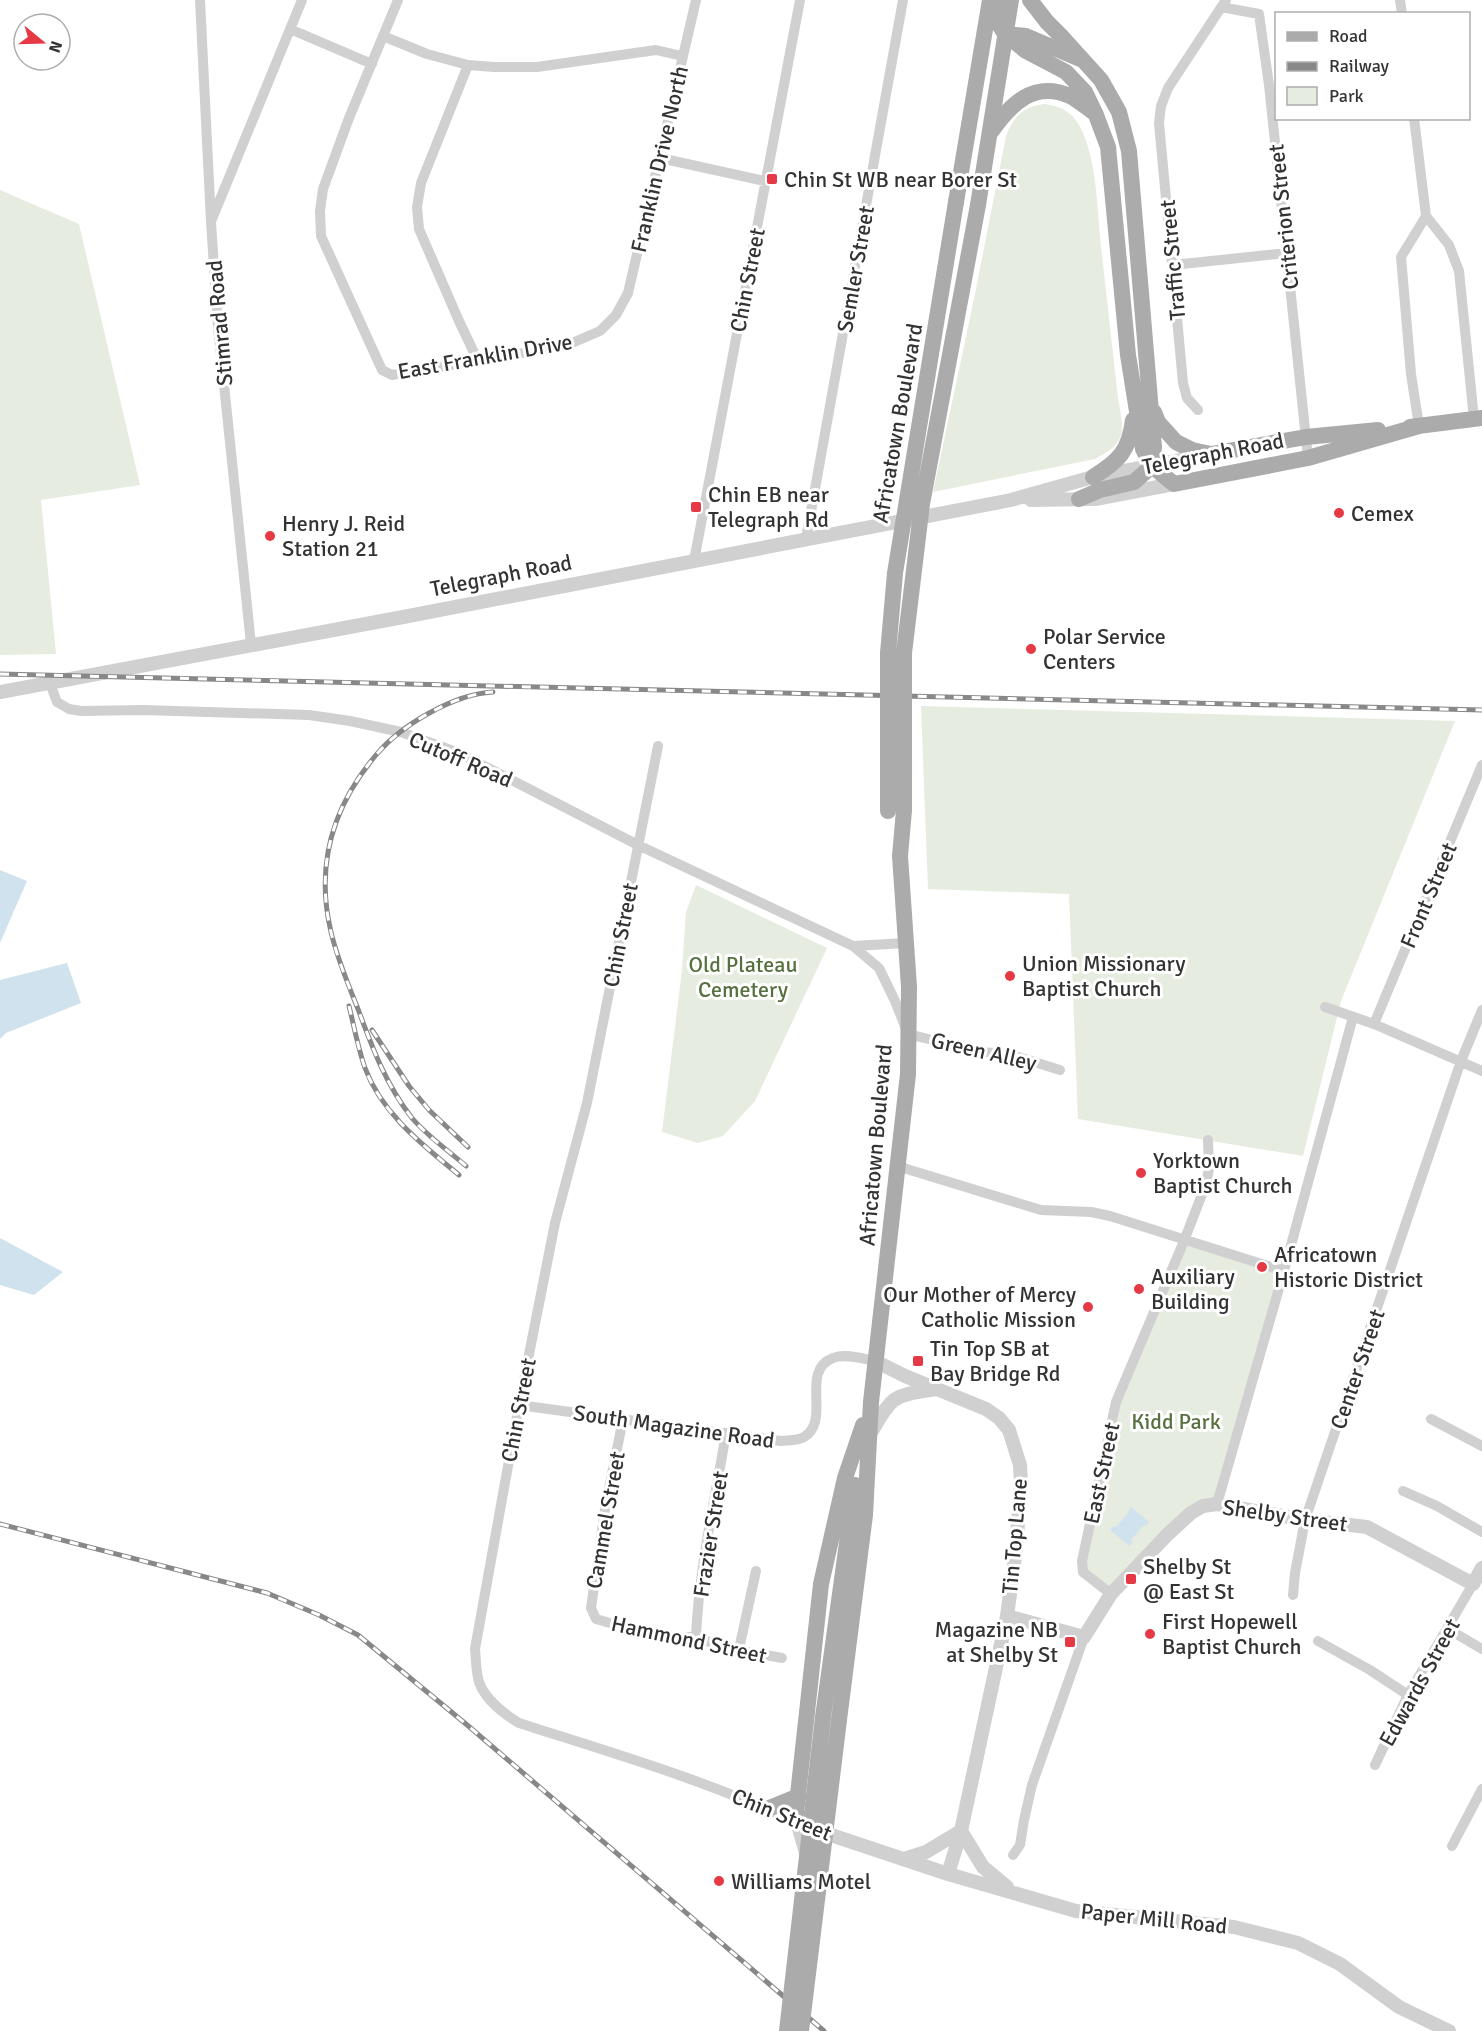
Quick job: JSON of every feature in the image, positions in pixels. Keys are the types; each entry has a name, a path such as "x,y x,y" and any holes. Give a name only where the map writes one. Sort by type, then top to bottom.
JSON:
{"main road":[{"name":"Africatown Boulevard","path":"831,1718 852,1494 868,1438 908,1074 909,987 896,811 888,653 895,573 990,0"},
{"path":"998,0 1000,26 1005,34 1026,51 1066,72 1085,92 1108,147 1128,356 1154,447 1152,466 1134,482 1100,490 1079,499"},
{"name":"Africatown Boulevard","path":"896,811 904,653 922,504 978,205 1011,0"},
{"path":"1030,0 1047,22 1101,80 1119,112 1129,151 1143,406 1126,449 1111,466 1093,477"},
{"path":"980,59 993,41 1005,34 1026,36 1083,61"},
{"path":"989,134 1013,104 1039,92 1055,92 1071,97 1096,115"},
{"path":"1143,406 1176,442 1192,450 1211,454"},
{"name":"Telegraph Road","path":"1211,454 1306,437 1478,418"},
{"name":"Telegraph Road","path":"1174,484 1308,458 1419,426"},
{"path":"1152,466 1174,484"},
{"path":"795,1822 821,1584 845,1478 871,1402"},
{"path":"789,2031 831,1718"},
{"path":"801,2031 831,1718"},
{"path":"767,1809 799,1796"}],"street":[{"name":"Stimrad Road","path":"200,0 218,327 251,644"},
{"path":"211,222 302,0"},
{"path":"290,29 372,64 398,0"},
{"name":"Franklin Drive North","path":"616,315 628,293 696,0"},
{"name":"Chin Street","path":"693,561 800,0"},
{"name":"Semler Street","path":"806,539 903,0"},
{"name":"Traffic Street","path":"1197,410 1187,398 1182,383 1159,123 1161,106 1168,88 1224,3"},
{"name":"Criterion Street","path":"1224,3 1259,14 1269,86 1308,458"},
{"path":"383,36 427,54 468,65 537,68 656,50 682,56"},
{"name":"East Franklin Drive","path":"372,64 323,189 320,211 321,236 382,370 392,375 565,346 600,331 616,315"},
{"path":"468,65 421,183 417,207 419,230 478,361"},
{"path":"1414,120 1426,216 1449,245 1459,271 1478,418"},
{"path":"660,158 765,181"},
{"path":"1419,426 1411,374 1401,257 1426,216"},
{"path":"1173,265 1287,253"},
{"name":"Telegraph Road","path":"0,692 1011,500 1093,477 1211,454"},
{"name":"Telegraph Road","path":"1011,500 1095,498 1174,484"},
{"name":"Cutoff Road","path":"49,681 57,702 69,709 309,715 400,732 459,753 638,845 853,946 879,968 908,1034"},
{"name":"Chin Street","path":"658,746 587,1103 555,1223 519,1405 475,1649 479,1682 492,1701 519,1723 708,1784 795,1822 844,1839"},
{"name":"Front Street","path":"1374,1024 1482,765"},
{"name":"Cutoff Road","path":"853,946 906,943"},
{"path":"1325,1007 1374,1024 1482,1071"},
{"name":"Center Street","path":"1293,1595 1305,1520 1461,1061 1482,1010"},
{"path":"1217,1504 1284,1271 1353,1017"},
{"name":"Green Alley","path":"908,1034 981,1052 1009,1054 1060,1070"},
{"name":"East Street","path":"1111,1594 1083,1572 1082,1561 1116,1402 1206,1184 1209,1169 1208,1140"},
{"path":"897,1166 1041,1210 1091,1212 1110,1216 1284,1271"},
{"name":"South Magazine Road","path":"519,1405 781,1441 804,1437 813,1426 817,1378 824,1364 841,1356 875,1361"},
{"name":"Tin Top Lane","path":"875,1361 905,1376 986,1409 999,1418 1009,1430 1020,1465 1021,1483 1007,1616 961,1831 948,1874"},
{"path":"868,1438 894,1400 905,1395 936,1389"},
{"name":"Cammel Street","path":"596,1619 591,1608 605,1509 623,1419"},
{"path":"1431,1419 1482,1446"},
{"name":"Frazier Street","path":"696,1636 707,1543 726,1433"},
{"path":"1403,1491 1437,1506 1482,1533"},
{"name":"Shelby Street","path":"1013,1855 1020,1845 1032,1785 1084,1637 1111,1594 1191,1513 1203,1506 1217,1504 1305,1520 1367,1527 1473,1584"},
{"name":"Edwards Street","path":"1375,1765 1408,1695 1482,1568"},
{"path":"739,1649 756,1571"},
{"path":"1007,1616 1084,1637"},
{"name":"Hammond Street","path":"596,1619 651,1635 684,1638 696,1636 720,1647 782,1658"},
{"path":"1448,1629 1482,1649"},
{"path":"1318,1641 1370,1670 1408,1695"},
{"path":"1452,1846 1482,1789"},
{"path":"789,2031 811,1875 795,1822"},
{"path":"903,1859 926,1852 961,1831 982,1867 1013,1892"},
{"name":"Paper Mill Road","path":"844,1839 948,1874 1076,1911 1234,1927 1298,1943 1340,1964 1399,2007 1449,2031"}],"green space":[{"path":"1045,104 1065,110 1076,120 1089,150 1097,195 1122,419 1121,434 1113,447 1095,459 933,492 1006,136 1012,123 1020,114 1031,107"},
{"path":"0,190 79,224 140,485 41,500 56,654 0,655"},
{"path":"921,706 1455,721 1341,1001 1303,1156 1078,1119 1069,894 928,889"},
{"name":"Old Plateau Cemetery","path":"696,885 827,948 755,1101 723,1136 698,1143 662,1132 682,970 686,912"},
{"name":"Kidd Park","path":"1184,1241 1284,1271 1217,1504 1203,1506 1111,1594 1083,1572 1116,1402"}],"water":[{"path":"0,870 27,881 0,943"},
{"path":"67,963 81,1003 6,1033 0,1039 0,980"},
{"path":"0,1238 63,1272 34,1295 0,1285"},
{"path":"1131,1507 1149,1522 1131,1540 1133,1542 1129,1546 1110,1530 1116,1527"}],"railway":[{"path":"0,674 1482,710"},
{"path":"466,1166 412,1118 380,1065 336,951 331,932 325,883 331,838 339,816 361,774 376,755 399,733 429,713 462,698 493,692"},
{"path":"349,1006 358,1045 372,1085 405,1128 459,1175"},
{"path":"372,1030 409,1086 429,1110 468,1147"},
{"path":"0,1524 267,1593 319,1615 358,1635 466,1724 824,2031"}],"place":[{"name":"Chin St WB near Borer St","path":"772,179"},
{"name":"Chin EB near Telegraph Rd","path":"696,507"},
{"name":"Cemex","path":"1339,513"},
{"name":"Henry J. Reid Station 21","path":"270,536"},
{"name":"Polar Service Centers","path":"1031,649"},
{"name":"Union Missionary Baptist Church","path":"1010,976"},
{"name":"Yorktown Baptist Church","path":"1141,1173"},
{"name":"Africatown Historic District","path":"1262,1267"},
{"name":"Auxiliary Building","path":"1139,1289"},
{"name":"Our Mother of Mercy Catholic Mission","path":"1088,1307"},
{"name":"Tin Top SB at Bay Bridge Rd","path":"918,1361"},
{"name":"Shelby St @ East St","path":"1131,1579"},
{"name":"First Hopewell Baptist Church","path":"1150,1634"},
{"name":"Magazine NB at Shelby St","path":"1070,1642"},
{"name":"Williams Motel","path":"719,1881"}]}
